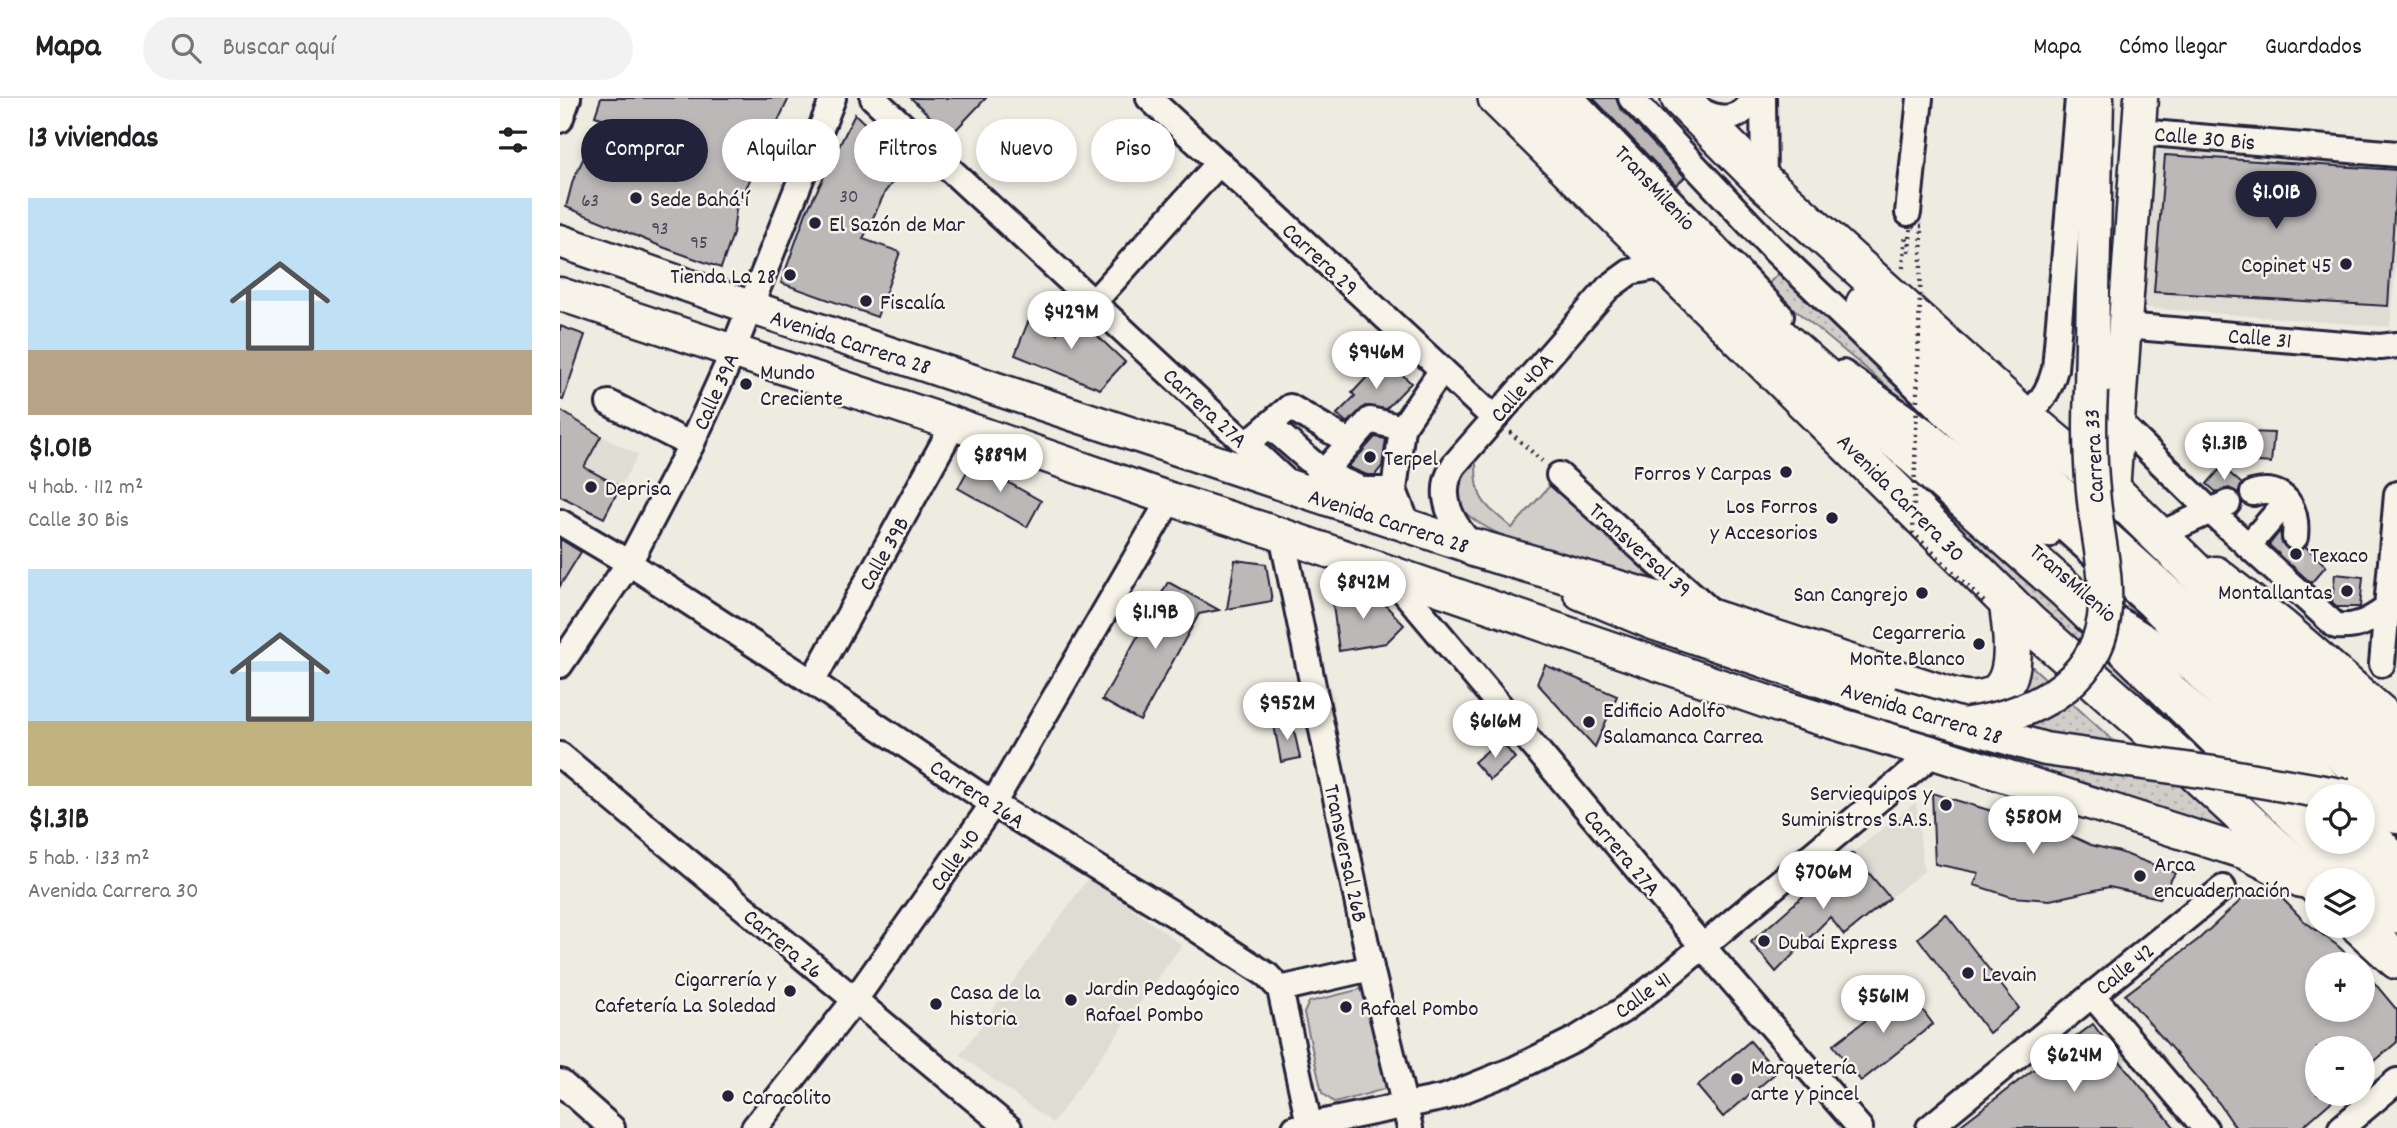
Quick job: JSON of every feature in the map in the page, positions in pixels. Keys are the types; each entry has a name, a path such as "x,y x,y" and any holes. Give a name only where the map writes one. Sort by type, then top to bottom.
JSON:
{"highway":[{"name":"Avenida Carrera 30","path":"1497,98 1864,459 1997,603 2305,877"},
{"name":"Avenida Carrera 30","path":"1536,98 1740,302 2067,591 2305,824"},
{"path":"1681,99 1764,183 2025,417 2113,491 2270,645 2397,763"},
{"path":"1764,183 1828,268 1991,430 2095,543 2397,804"},
{"path":"1740,302 1864,459"},
{"path":"1475,548 1658,601 1949,696 1976,701 1987,700 1997,693 2012,668 2012,634 1997,603"},
{"path":"2335,854 2349,868"},
{"path":"2375,893 2397,914"},
{"path":"2373,938 2397,960"}],"main road":[{"name":"Carrera 33","path":"1959,726 2008,716 2035,706 2070,682 2095,649 2104,618 2104,590 2090,459 2098,98"},
{"name":"Carrera 33","path":"2113,491 2141,98"},
{"name":"Avenida Carrera 28","path":"560,241 750,307 1308,484 1408,526 1475,548 1650,622 1959,726 2045,749 2305,789"},
{"name":"Avenida Carrera 28","path":"560,294 1283,535 1389,574 1779,706 2246,853 2305,882"},
{"path":"2113,491 2283,626 2397,725"},
{"path":"2375,804 2397,817"}],"street":[{"path":"560,120 568,98"},
{"name":"Calle 39A","path":"560,665 629,563 691,445 732,352 833,98"},
{"name":"Carrera 27A","path":"873,98 1246,444 1308,484"},
{"name":"Carrera 29","path":"1149,98 1494,418"},
{"name":"TransMilenio","path":"1572,98 1752,287 1831,365 2112,617 2161,647 2193,671 2305,786"},
{"name":"TransMilenio","path":"1631,98 1773,249 1949,417 2095,543 2200,655 2329,784"},
{"path":"1681,99 1709,116 1722,119 1736,116 1753,98"},
{"path":"1763,98 1764,183"},
{"path":"1908,213 1920,98"},
{"path":"1991,430 2025,417 2045,395 2055,369 2078,98"},
{"name":"Calle 30 Bis","path":"2139,132 2397,154"},
{"path":"1093,303 1219,163"},
{"name":"Calle 40A","path":"1475,548 1454,524 1446,498 1446,481 1454,464 1619,278 1636,270 1667,265"},
{"name":"Calle 31","path":"2124,326 2380,347 2397,345"},
{"name":"TransMilenio","path":"1831,365 1928,433 2060,546 2071,550 2095,543"},
{"path":"1408,526 1394,490 1402,428 1442,370"},
{"path":"609,403 691,445"},
{"path":"1246,444 1290,407 1350,443"},
{"name":"TransMilenio","path":"1949,417 1973,428 1991,430"},
{"path":"1308,484 1370,420 1402,428"},
{"path":"2117,420 2218,507 2248,546 2288,572 2336,626 2350,627 2366,622 2386,610"},
{"name":"Calle 39B","path":"812,682 954,424"},
{"path":"1269,425 1308,484"},
{"name":"Transversal 39","path":"1559,475 1724,623"},
{"path":"1308,484 1394,490"},
{"path":"2253,493 2264,490 2277,493 2287,501 2294,512 2295,537"},
{"path":"2095,543 2110,522 2113,491"},
{"path":"2382,664 2397,494"},
{"name":"Calle 40","path":"754,1128 854,1001 993,804 1170,499"},
{"path":"2248,546 2287,501"},
{"path":"2165,532 2218,507"},
{"name":"Carrera 26A","path":"560,522 629,563 812,682 993,804 1175,915 1267,975 1280,989"},
{"name":"Transversal 26B","path":"1283,535 1371,968 1408,1116"},
{"path":"2283,626 2288,572"},
{"name":"Carrera 27A","path":"1389,574 1703,947 1860,1128"},
{"name":"Calle 41","path":"1301,1126 1408,1116 1576,1039 1623,1010 1703,947 1934,753"},
{"name":"Carrera 26","path":"560,755 1009,1128"},
{"path":"2375,833 2397,856"},
{"path":"2371,854 2397,881"},
{"name":"Calle 42","path":"1928,1128 2223,888"},
{"path":"1301,1126 1280,989 1371,968"},
{"path":"2092,995 2205,1128"},
{"path":"2341,1128 2397,1081"},
{"path":"560,1082 612,1128"}],"path":[{"path":"1907,251 1908,213"},
{"path":"1899,304 1912,226 1923,226 1913,533 1997,603"},
{"path":"1494,418 1559,475"}],"shaded area":[{"path":"2150,147 2397,166 2397,247 2390,327 2136,307"},
{"path":"1781,271 1912,389 1911,406 1766,286"},
{"path":"601,436 638,455 620,487 585,467"},
{"path":"1885,442 2264,799 2258,808 2054,624 1880,449"},
{"path":"1469,456 1476,463 1480,495 1512,528 1555,480 1663,590 1551,555 1490,529 1469,516 1458,502 1456,490 1458,478"},
{"path":"2025,660 2119,746 2146,749 2240,836 1984,753 1993,710"},
{"path":"1916,802 1924,871 1890,898 1852,853"},
{"name":"Jardin Pedagógico Rafael Pombo","path":"1089,877 1182,945 1053,1123 960,1055"},
{"path":"1361,989 1370,998 1390,1078 1385,1089 1335,1103 1322,1093 1304,1013 1309,1002"}],"building":[{"path":"601,98 789,98 779,119 722,119 722,182 749,182 736,209 733,234 721,268 566,207 573,180 581,163 581,182 708,182 708,119 604,119 595,116"},
{"path":"911,98 986,98 962,123 962,119 933,119"},
{"path":"1593,98 1616,98 1620,108 1685,177 1676,185"},
{"path":"855,114 860,119 854,119 854,182 893,182 885,192 863,239 900,252 877,317 781,283 806,213 821,182 840,182 840,144"},
{"path":"2165,155 2397,170 2388,306 2154,292"},
{"path":"1068,308 1125,362 1100,389 1015,355 1028,322 1057,334"},
{"path":"560,326 585,335 563,400 560,399"},
{"path":"1385,358 1411,383 1386,409 1365,406 1347,423 1337,414 1355,396 1352,393"},
{"path":"560,410 601,436 584,467 620,487 604,518 560,496"},
{"path":"2248,432 2274,433 2271,463 2246,461"},
{"path":"1375,437 1386,439 1382,466 1375,475 1367,475 1348,467"},
{"path":"972,462 1041,501 1027,527 958,488"},
{"path":"2219,470 2226,470 2242,484 2238,493 2229,488 2216,492 2207,484"},
{"name":"Texaco","path":"2280,531 2282,543 2287,549 2295,552 2306,547 2326,566 2311,583 2269,545"},
{"path":"560,539 581,552 560,586"},
{"path":"1235,560 1266,564 1272,601 1227,609"},
{"name":"Montallantas","path":"2335,574 2363,577 2360,607 2337,607 2332,602"},
{"path":"1168,582 1219,610 1199,614 1140,721 1102,700"},
{"path":"1374,593 1404,625 1386,643 1339,651 1332,597"},
{"name":"Edificio Adolfo Salamanca Carrea","path":"1545,665 1617,696 1595,747 1537,683"},
{"path":"1292,721 1300,758 1281,762 1274,725"},
{"path":"1500,740 1515,758 1490,780 1474,762"},
{"path":"1932,793 2065,833 2091,845 2120,852 2175,873 2160,898 2109,887 2050,900 2012,897 1974,885 1979,873 1935,864"},
{"path":"1852,853 1890,898 1844,935 1830,917 1776,972 1751,942"},
{"path":"2254,888 2278,894 2305,922 2305,938 2327,938 2344,952 2305,952 2305,1022 2375,1022 2375,984 2397,1010 2397,1042 2375,1061 2375,1036 2305,1036 2305,1106 2326,1106 2301,1128 2236,1128 2219,1103 2125,995 2199,939"},
{"name":"Levain","path":"1946,914 2019,1008 1989,1033 1918,938"},
{"path":"1907,989 1933,1024 1861,1081 1833,1045"},
{"path":"2093,1024 2175,1128 1957,1128"},
{"name":"Marquetería arte y pincel","path":"1750,1041 1777,1072 1723,1117 1697,1086"}],"tunnel":[{"path":"2290,564 2295,537"}],"place":[{"name":"Sede Bahá'í","path":"636,198"},
{"name":"El Sazón de Mar","path":"815,223"},
{"name":"Copinet 45","path":"2346,264"},
{"name":"Tienda La 28","path":"790,275"},
{"name":"Fiscalía","path":"866,301"},
{"name":"Mundo Creciente","path":"746,384"},
{"name":"Terpel","path":"1370,457"},
{"name":"Forros Y Carpas","path":"1786,472"},
{"name":"Deprisa","path":"591,487"},
{"name":"Los Forros y Accesorios","path":"1832,518"},
{"name":"Texaco","path":"2296,554"},
{"name":"Montallantas","path":"2347,591"},
{"name":"San Cangrejo","path":"1922,593"},
{"name":"Cegarreria Monte Blanco","path":"1979,644"},
{"name":"Edificio Adolfo Salamanca Carrea","path":"1589,722"},
{"name":"Serviequipos y Suministros S.A.S.","path":"1946,805"},
{"name":"Arca encuadernación","path":"2140,876"},
{"name":"Dubai Express","path":"1764,941"},
{"name":"Levain","path":"1968,973"},
{"name":"Cigarrería y Cafetería La Soledad","path":"790,991"},
{"name":"Jardin Pedagógico Rafael Pombo","path":"1071,1000"},
{"name":"Casa de la historia","path":"936,1004"},
{"name":"Rafael Pombo","path":"1346,1007"},
{"name":"Marquetería arte y pincel","path":"1737,1079"},
{"name":"Caracolito","path":"728,1096"}]}
